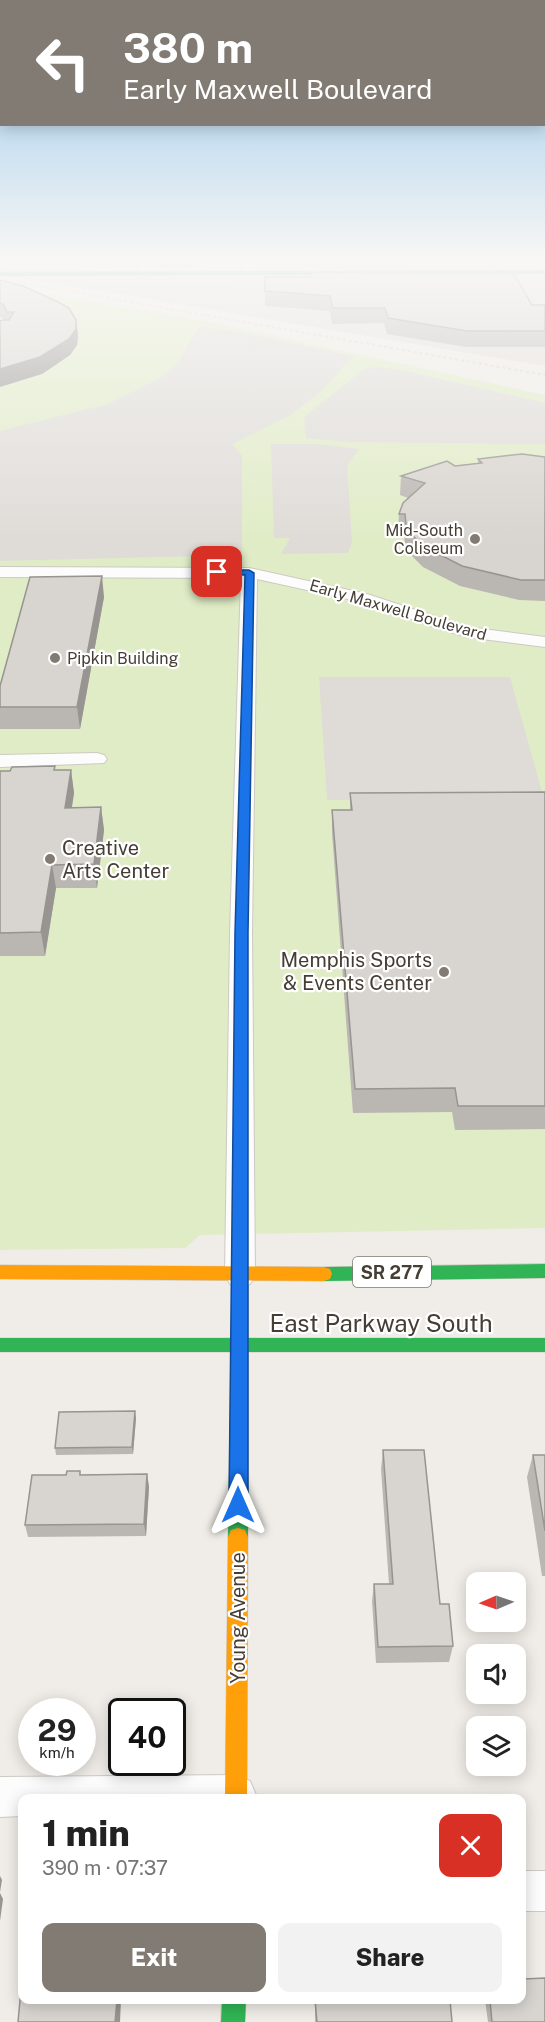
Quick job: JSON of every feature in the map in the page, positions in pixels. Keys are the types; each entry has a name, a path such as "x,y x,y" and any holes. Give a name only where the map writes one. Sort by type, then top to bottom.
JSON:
{"main road":[{"name":"SR 277","path":"0,1272 240,1275 545,1271"},
{"name":"Young Avenue","path":"236,1794 240,1275"},
{"name":"East Parkway South","path":"0,1345 545,1345"},
{"path":"233,2022 234,2004"}],"street":[{"name":"Early Maxwell Boulevard","path":"0,572 249,573 361,597 466,632 545,642"},
{"name":"Young Avenue","path":"240,1275 241,933 249,573"},
{"path":"0,761 97,759"},
{"path":"0,1797 18,1797"},
{"path":"526,1891 545,1891"}],"shaded area":[{"path":"183,353 341,353 353,356 322,391 289,416 232,444 242,456 242,555 0,561 0,431 108,404 160,378 178,362"},
{"path":"470,353 545,353 545,366"},
{"path":"378,367 406,371 545,403 545,444 348,442 306,438 304,417 364,369"},
{"path":"271,444 320,444 359,449 347,465 352,542 348,553 281,554 290,538 274,538"},
{"path":"319,677 510,677 544,799 327,800"}],"green space":[{"path":"0,353 354,353 545,395 545,1228 200,1235 185,1248 0,1250"}],"building":[{"path":"0,353 46,353 40,357 0,369"},
{"name":"Mid-South Coliseum","path":"522,454 545,457 545,580 521,580 462,566 425,547 413,536 406,525 405,514 399,514 403,503 425,483 401,476 447,461 455,466 482,463 478,459"},
{"name":"Pipkin Building","path":"102,576 77,707 0,707 0,686 30,577"},
{"name":"Creative Arts Center","path":"55,766 54,770 71,770 65,808 101,807 94,864 52,865 41,932 0,933 0,771 10,771 12,767"},
{"name":"Memphis Sports & Events Center","path":"545,792 545,1106 458,1106 455,1088 355,1089 332,810 352,810 350,793"},
{"path":"135,1411 132,1447 55,1448 59,1412"},
{"path":"383,1450 424,1450 440,1604 449,1604 453,1646 378,1647 374,1584 393,1584"},
{"path":"533,1455 545,1455 545,1531"},
{"path":"67,1471 80,1471 80,1475 147,1474 144,1524 25,1525 32,1475 66,1475"},
{"path":"545,1978 545,2022 492,2022 490,2004 526,2004 526,1979"},
{"path":"20,2004 117,2004 115,2022 18,2022"},
{"path":"315,2004 450,2004 452,2022 317,2022"}],"railway":[{"path":"422,353 545,375"}],"traffic: fast":[{"path":"324,1274 545,1271"},
{"path":"238,1537 240,1275"},
{"path":"0,1345 545,1345"},
{"path":"233,2022 234,2004"}],"traffic: slow":[{"path":"0,1272 324,1274"},
{"path":"236,1794 238,1537"}],"place":[{"name":"Mid-South Coliseum","path":"475,539"},
{"name":"Pipkin Building","path":"55,658"},
{"name":"Creative Arts Center","path":"50,859"},
{"name":"Memphis Sports & Events Center","path":"444,972"}],"route":[{"path":"217,572 249,573 241,933 238,1505"}]}
